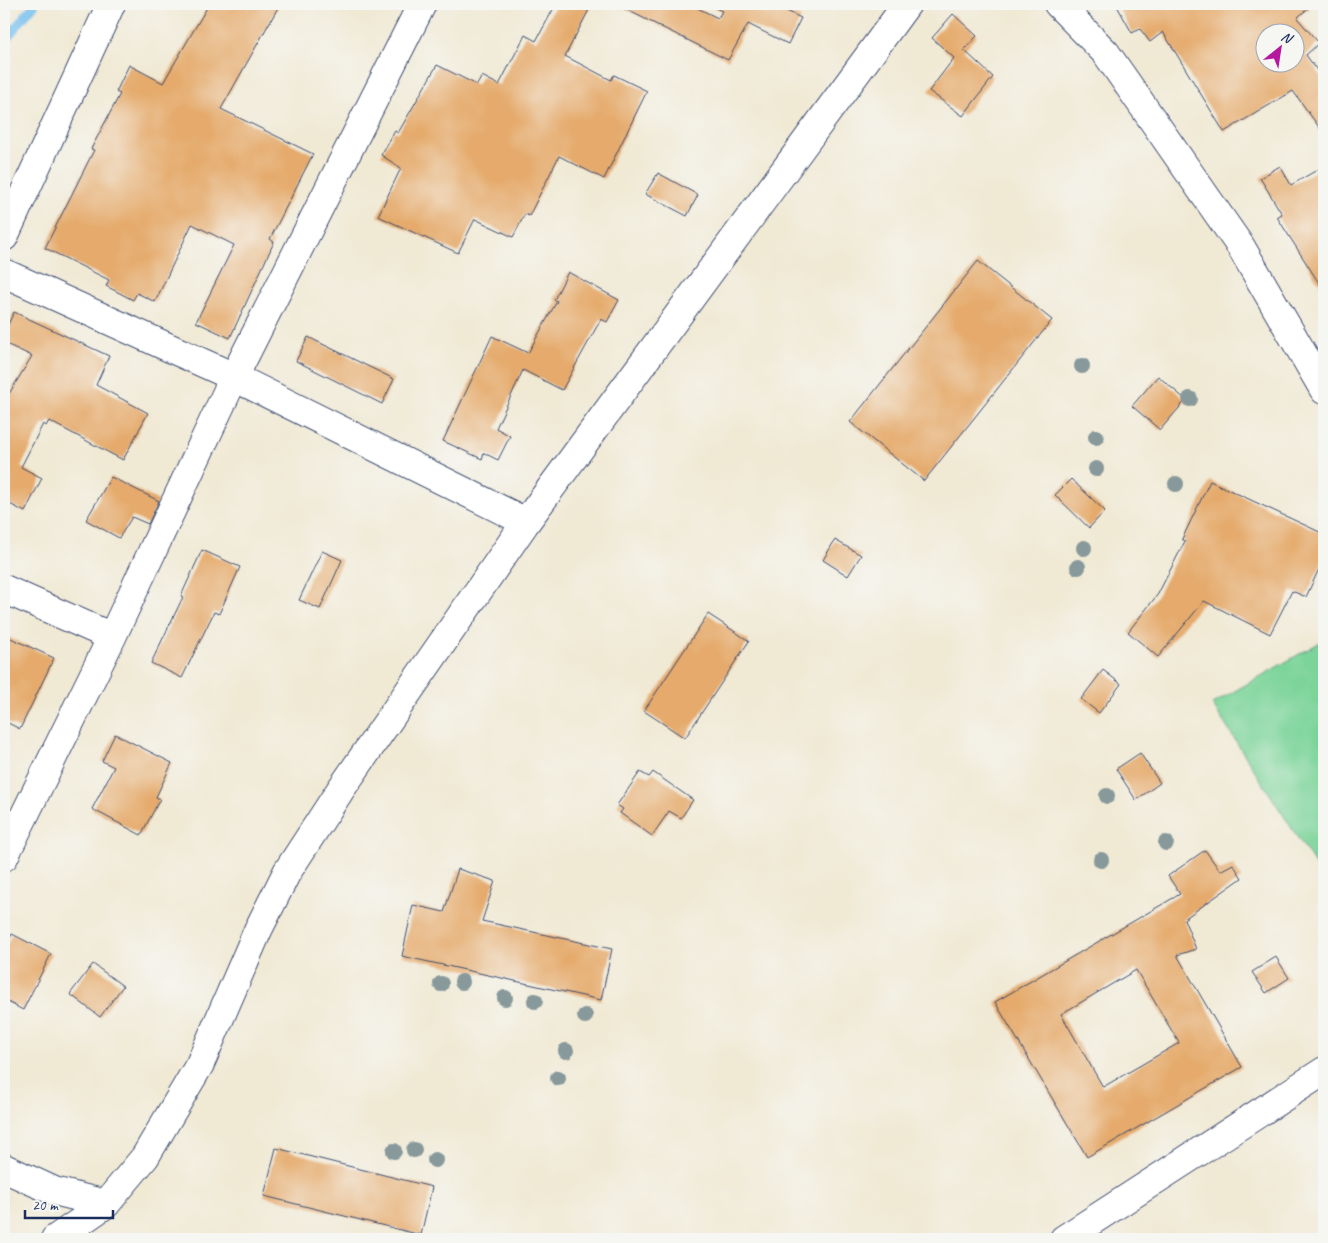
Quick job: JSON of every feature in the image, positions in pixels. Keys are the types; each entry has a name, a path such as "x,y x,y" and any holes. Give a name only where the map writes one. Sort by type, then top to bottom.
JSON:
{"street":[{"path":"4,237 110,4"},
{"path":"4,857 112,637 234,377 422,4"},
{"path":"55,1239 106,1204 145,1157 200,1064 258,930 287,872 341,789 526,522 907,4"},
{"path":"1058,4 1106,53 1241,247 1320,373"},
{"path":"4,273 234,377 526,522"},
{"path":"4,589 112,637"},
{"path":"1064,1239 1324,1071"},
{"path":"4,1168 54,1191 106,1204"}],"green space":[{"path":"1324,640 1324,876 1323,877 1212,704"}],"building":[{"path":"209,4 280,4 221,109 313,154 270,239 274,242 230,338 196,322 234,245 192,224 155,302 137,293 133,300 106,286 109,280 45,248 94,150 91,149 120,94 116,92 129,65 163,83"},
{"path":"556,4 592,4 565,56 611,80 614,75 647,91 604,179 559,156 529,216 525,214 513,237 475,219 458,253 378,216 401,168 381,155 395,131 398,133 437,65 477,85 482,76 499,85 525,35 536,41"},
{"path":"615,4 689,4 718,18 722,11 707,4 772,4 801,18 788,44 748,24 728,60"},
{"path":"1116,4 1313,4 1297,18 1301,22 1256,22 1256,72 1306,72 1306,55 1324,80 1324,134 1293,91 1224,132 1163,32 1150,42 1140,29 1132,33"},
{"path":"953,14 977,36 964,50 993,77 963,116 929,91 954,58 932,38"},
{"path":"1306,28 1319,43 1306,55"},
{"path":"1280,166 1291,185 1324,166 1324,291 1277,217 1282,214 1260,178"},
{"path":"658,173 698,195 687,216 645,194"},
{"path":"978,261 1052,320 924,481 850,422"},
{"path":"568,272 619,300 607,322 601,319 562,390 523,370 496,428 510,436 498,460 484,453 482,459 443,441 492,336 528,353 557,301 554,300"},
{"path":"14,312 109,356 96,385 148,413 123,460 49,421 46,426 43,424 21,467 42,478 25,512 4,501 4,402 32,356 4,343 4,333"},
{"path":"308,337 394,379 382,404 296,361"},
{"path":"1158,376 1186,400 1160,430 1132,406"},
{"path":"111,477 159,501 148,524 132,517 119,538 86,520"},
{"path":"1071,479 1105,511 1089,528 1055,495"},
{"path":"1210,481 1324,534 1324,558 1306,597 1292,591 1270,634 1204,601 1158,657 1128,632 1158,594 1185,541 1182,539"},
{"path":"835,540 861,555 848,576 823,560"},
{"path":"202,550 240,567 219,614 214,612 182,678 151,663 183,597 181,596"},
{"path":"322,551 342,560 320,609 299,600"},
{"path":"708,614 749,641 685,738 644,711"},
{"path":"4,635 54,658 20,729 4,721"},
{"path":"1103,670 1121,684 1099,713 1081,699"},
{"path":"115,734 172,763 156,797 160,799 141,835 92,809 114,767 102,761"},
{"path":"1140,753 1160,783 1136,800 1116,769"},
{"path":"640,772 649,777 653,772 693,800 681,818 669,811 652,836 620,813 623,809 617,805"},
{"path":"1205,850 1220,871 1233,864 1242,878 1184,919 1196,949 1177,955 1242,1067 1087,1157 995,1002 1180,894 1168,876","holes":["1136,970 1179,1043 1103,1087 1061,1014"]},
{"path":"458,869 495,881 482,921 612,949 601,1000 402,956 413,905 444,912"},
{"path":"12,934 51,954 23,1010 4,1000 4,950"},
{"path":"1276,957 1289,978 1266,993 1252,972"},
{"path":"93,964 123,986 100,1017 70,994"},
{"path":"276,1148 432,1187 421,1235 264,1196"}],"waterway":[{"path":"4,41 35,4"}]}
